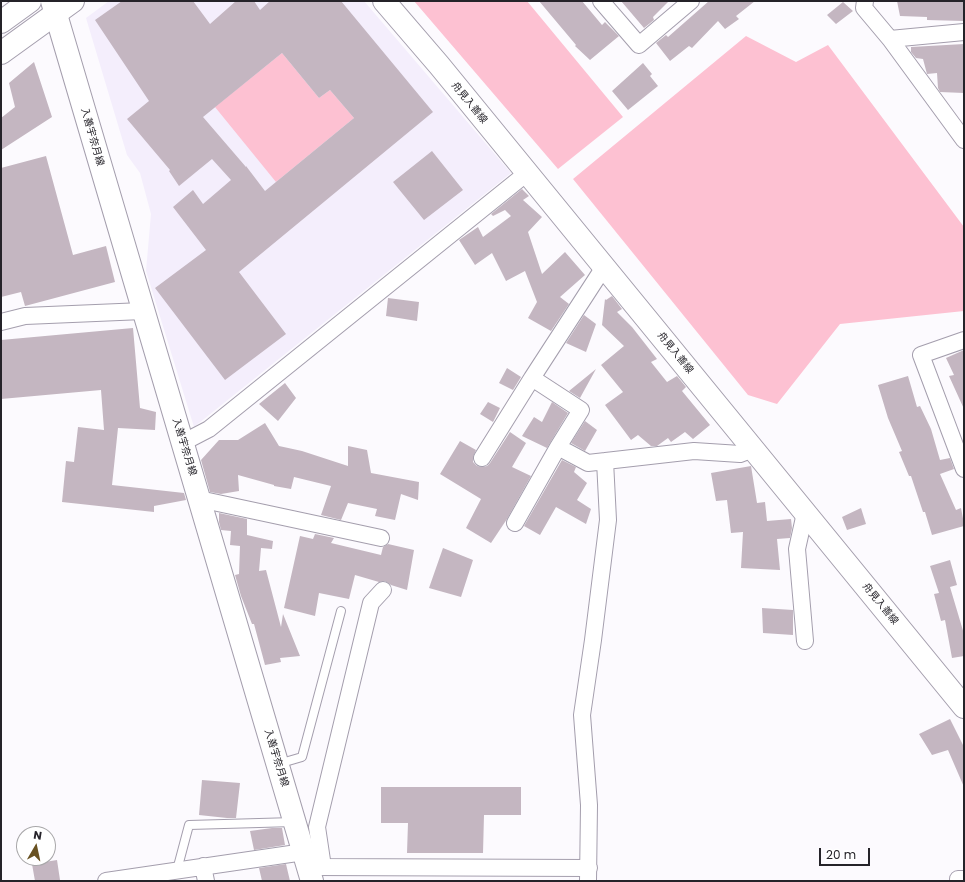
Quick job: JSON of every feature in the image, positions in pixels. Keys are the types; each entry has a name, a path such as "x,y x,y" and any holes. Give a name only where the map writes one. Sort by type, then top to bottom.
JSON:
{"main road":[{"path":"1,22 30,1"},
{"path":"1,52 53,7 73,1"},
{"name":"舟見入善線","path":"384,1 439,65 964,707"},
{"name":"入善宇奈月線","path":"53,7 277,764 295,822 312,867"}],"street":[{"path":"601,1 639,45 691,1"},
{"path":"865,1 864,8 958,123 964,140"},
{"path":"890,39 964,32"},
{"path":"182,443 209,429 527,173"},
{"path":"482,458 604,267"},
{"path":"1,322 25,316 143,311"},
{"path":"964,340 921,355 964,469"},
{"path":"515,523 581,410 532,378"},
{"path":"558,447 588,463 694,451 740,454 753,449"},
{"path":"106,881 177,870 205,873 312,867 589,874 589,805 582,715 608,520 605,461"},
{"path":"199,500 381,538"},
{"path":"805,513 798,548 805,641"},
{"path":"312,867 317,827 371,603 383,590"}],"lane":[{"path":"277,764 302,757 340,611"},
{"path":"177,870 189,825 295,822"}],"shaded area":[{"path":"109,1 364,1 511,173 194,427 146,271 151,214 140,173 127,155 86,18"},
{"path":"414,1 527,1 623,117 558,169"},
{"path":"746,36 796,62 828,45 964,227 964,311 840,324 777,404 748,395 573,179"},
{"path":"282,53 319,98 330,90 354,118 276,182 215,107"}],"building":[{"path":"122,1 193,1 210,24 236,1 254,1 260,10 270,1 341,1 433,112 239,272 286,334 225,380 155,288 206,250 173,207 193,190 203,204 231,180 212,159 179,186 169,171 170,170 127,119 149,101 95,20","holes":["282,53 319,98 330,90 354,118 265,191 246,166 203,117"]},
{"path":"539,1 582,1 602,25 605,22 619,36 590,60 575,46 576,45"},
{"path":"621,1 669,1 653,17 654,20 644,28"},
{"path":"709,1 755,1 736,16 739,19 725,29 718,21 692,48 689,46 670,61 656,43 666,35 668,37"},
{"path":"897,1 964,1 964,21 927,20 927,17 900,16"},
{"path":"843,2 853,11 836,24 827,15"},
{"path":"964,44 964,93 940,92 938,88 937,73 927,74 923,59 916,58 911,52 911,47"},
{"path":"34,62 52,117 1,150 1,118 15,107 9,83"},
{"path":"643,63 652,74 650,76 658,86 628,110 612,91"},
{"path":"432,151 463,190 424,220 393,182"},
{"path":"46,156 73,255 106,246 115,282 25,306 21,292 1,297 1,168"},
{"path":"522,189 529,196 523,200 542,217 528,232 542,274 565,252 585,275 560,297 569,304 551,331 528,318 537,302 525,271 506,281 492,253 475,265 459,240 478,227 483,237 511,216 505,210 493,216 491,214"},
{"path":"612,296 622,309 617,312 632,327 657,359 651,362 667,382 677,376 686,387 682,391 710,425 693,439 685,432 671,442 668,438 657,446 651,446 638,435 631,440 605,405 623,392 601,365 624,346 602,325 605,299 606,300"},
{"path":"388,298 419,302 417,321 386,316"},
{"path":"584,315 596,324 586,352 566,343"},
{"path":"133,328 140,408 156,412 155,430 118,428 112,485 184,493 186,500 154,506 154,512 62,502 66,461 74,462 78,427 104,430 101,390 1,399 1,340"},
{"path":"964,350 964,409 949,376 954,375 946,358"},
{"path":"507,368 521,377 513,390 499,383"},
{"path":"596,369 580,398 569,391"},
{"path":"908,376 917,407 920,406 931,429 940,460 950,458 954,469 940,474 956,510 961,508 964,524 964,526 932,535 911,476 909,476 899,452 902,451 888,418 878,385"},
{"path":"285,383 296,398 278,421 259,404"},
{"path":"488,402 500,408 493,422 480,414"},
{"path":"552,402 568,413 547,448 522,436 534,417 542,422"},
{"path":"585,421 597,430 585,451 571,443"},
{"path":"265,423 279,446 302,451 348,466 348,446 367,450 371,473 419,482 418,500 401,494 395,520 375,516 377,509 348,503 341,520 321,515 331,486 294,477 291,489 274,486 238,475 239,491 221,494 210,492 201,460 219,440 238,440"},
{"path":"510,432 526,443 512,467 531,476 507,519 491,543 466,528 481,499 440,474 460,441 476,450 473,457 473,462 477,466 482,467 487,466 490,463"},
{"path":"562,460 576,467 574,472 587,483 577,500 591,509 586,524 556,507 540,535 524,526"},
{"path":"751,466 757,503 765,502 767,521 791,519 792,528 790,538 777,539 780,570 741,568 743,532 731,533 727,500 716,501 711,473"},
{"path":"861,508 866,524 847,530 842,517"},
{"path":"219,513 247,519 247,535 273,541 272,549 261,548 259,571 266,570 281,627 283,614 300,656 280,658 281,662 265,665 254,624 252,624 241,596 235,575 239,574 240,546 230,545 231,531 221,530"},
{"path":"315,534 334,538 331,543 381,555 383,547 388,544 414,550 407,590 391,585 385,581 379,582 355,575 349,599 319,593 315,616 284,608 300,536 313,539"},
{"path":"443,548 473,560 461,597 429,588"},
{"path":"950,560 957,585 950,587 964,634 964,656 952,658 945,620 941,621 934,594 939,593 930,566"},
{"path":"762,608 793,610 793,635 763,633"},
{"path":"950,719 964,747 964,787 948,750 932,755 919,734"},
{"path":"202,780 240,783 236,818 199,815"},
{"path":"381,787 521,787 521,815 484,815 483,853 407,853 408,823 381,823"},
{"path":"282,828 285,845 254,850 250,831"},
{"path":"56,860 60,880 35,881 32,866 56,866"},
{"path":"286,864 290,881 262,881 259,868"}]}
